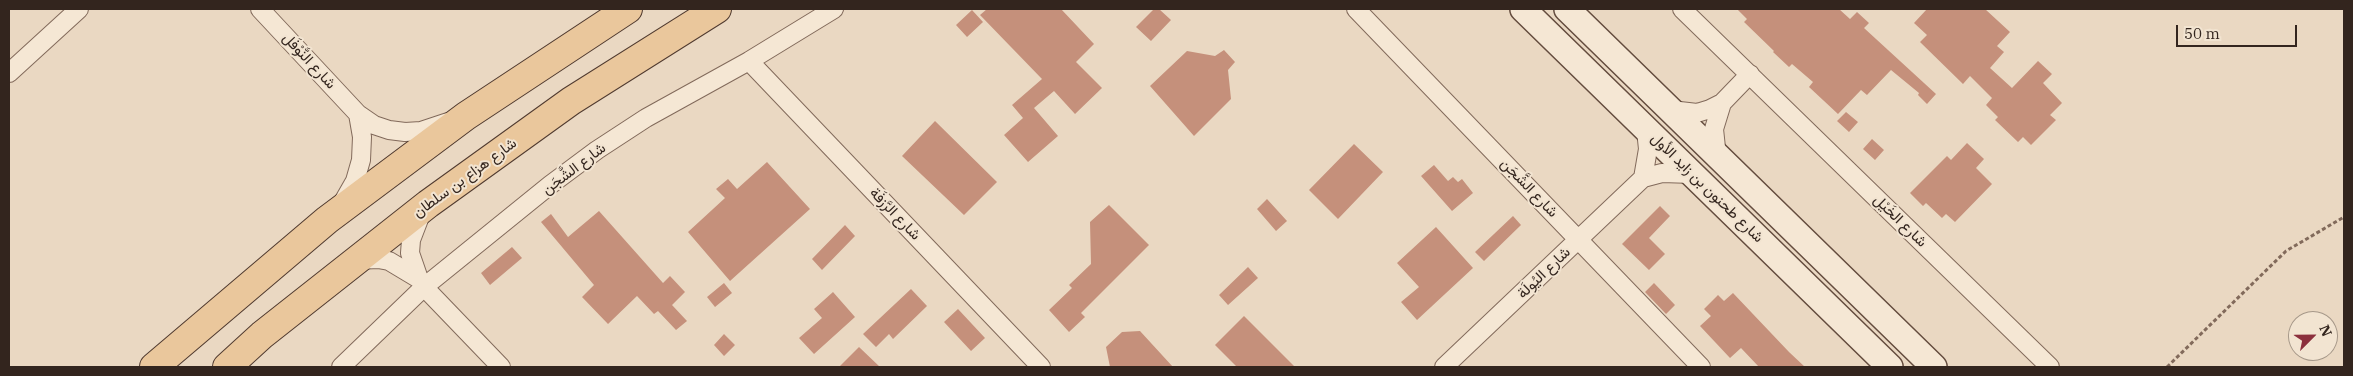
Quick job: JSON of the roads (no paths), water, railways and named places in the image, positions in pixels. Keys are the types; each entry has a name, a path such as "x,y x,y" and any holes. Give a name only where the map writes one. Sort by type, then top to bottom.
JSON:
{"main road":[{"path":"154,367 328,220 466,116 628,9"},
{"name":"شارع هزاع بن سلطان","path":"226,367 262,335 428,204 571,101 717,9"}],"street":[{"path":"9,73 79,9"},
{"name":"شارع النَّوْفَل","path":"260,9 358,114 374,125 389,130 420,131 466,116"},
{"name":"شارع الشَّجَن","path":"341,367 422,283 597,150 654,113 749,62 834,9"},
{"name":"شارع الشَّجَن","path":"1356,9 1701,367"},
{"name":"شارع طحنون بن زايد الأول","path":"1523,9 1890,367"},
{"name":"شارع طحنون بن زايد الأول","path":"1566,9 1934,367"},
{"name":"شارع الخَيْل","path":"1682,9 2050,367"},
{"name":"شارع الرَّزفَة","path":"749,62 1041,367"},
{"path":"1671,110 1684,113 1697,112 1722,103 1750,74"},
{"path":"1717,157 1714,129 1722,103"},
{"path":"328,220 344,201 355,181 361,160 362,137 358,114"},
{"path":"1646,130 1648,149 1643,178 1662,173 1692,174"},
{"name":"شارع اليُولَة","path":"1444,367 1643,178"},
{"path":"422,283 410,253 410,240 417,220 428,204"},
{"path":"355,260 378,259 389,261 422,283 501,367"}]}
